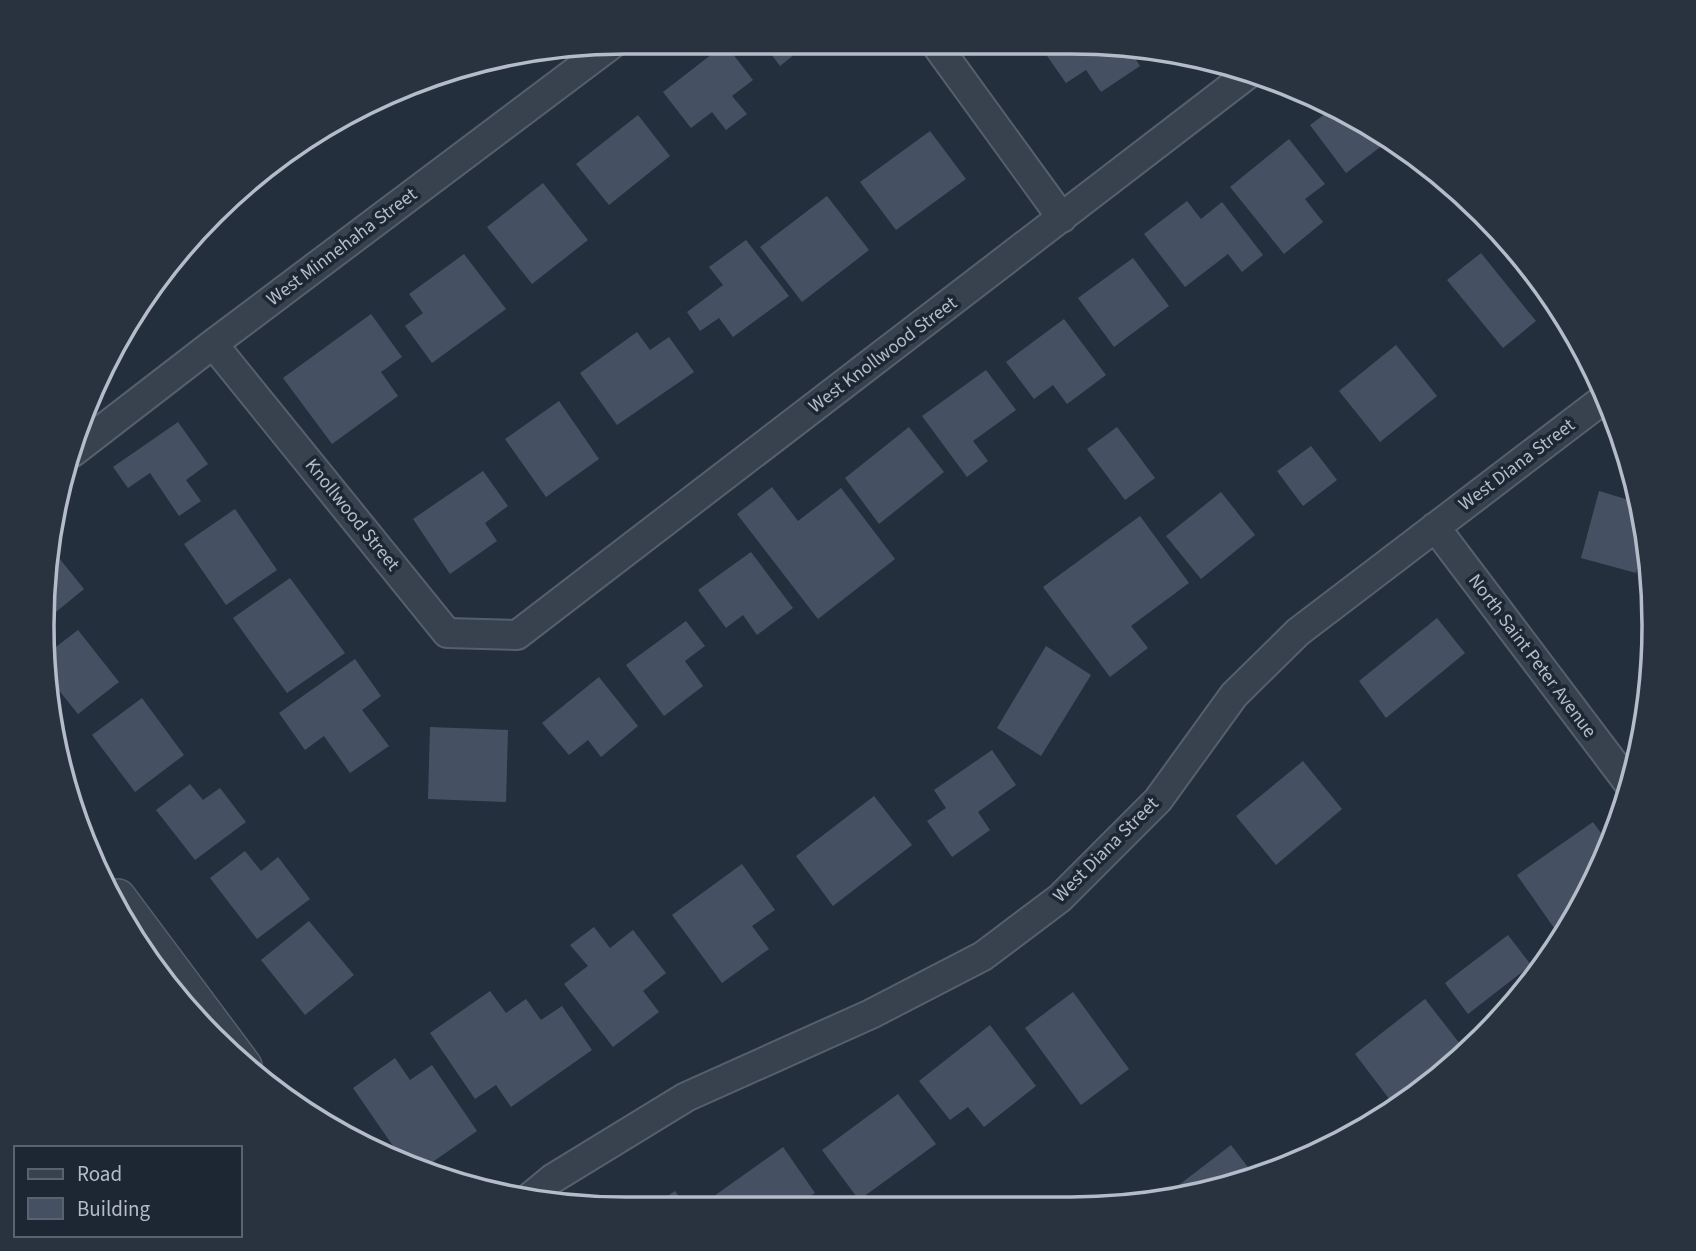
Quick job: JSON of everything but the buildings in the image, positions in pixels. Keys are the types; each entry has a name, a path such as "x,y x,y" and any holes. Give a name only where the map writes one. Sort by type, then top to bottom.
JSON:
{"street":[{"path":"943,54 1062,218"},
{"name":"West Minnehaha Street","path":"84,444 598,55"},
{"name":"West Knollwood Street","path":"517,635 1240,81"},
{"name":"Knollwood Street","path":"213,344 447,633 517,635"},
{"name":"West Diana Street","path":"539,1190 552,1179 686,1097 871,1014 983,956 1060,898 1158,800 1234,695 1298,632 1597,404"},
{"name":"North Saint Peter Avenue","path":"1435,527 1622,774"},
{"path":"159,954 187,991"}]}
